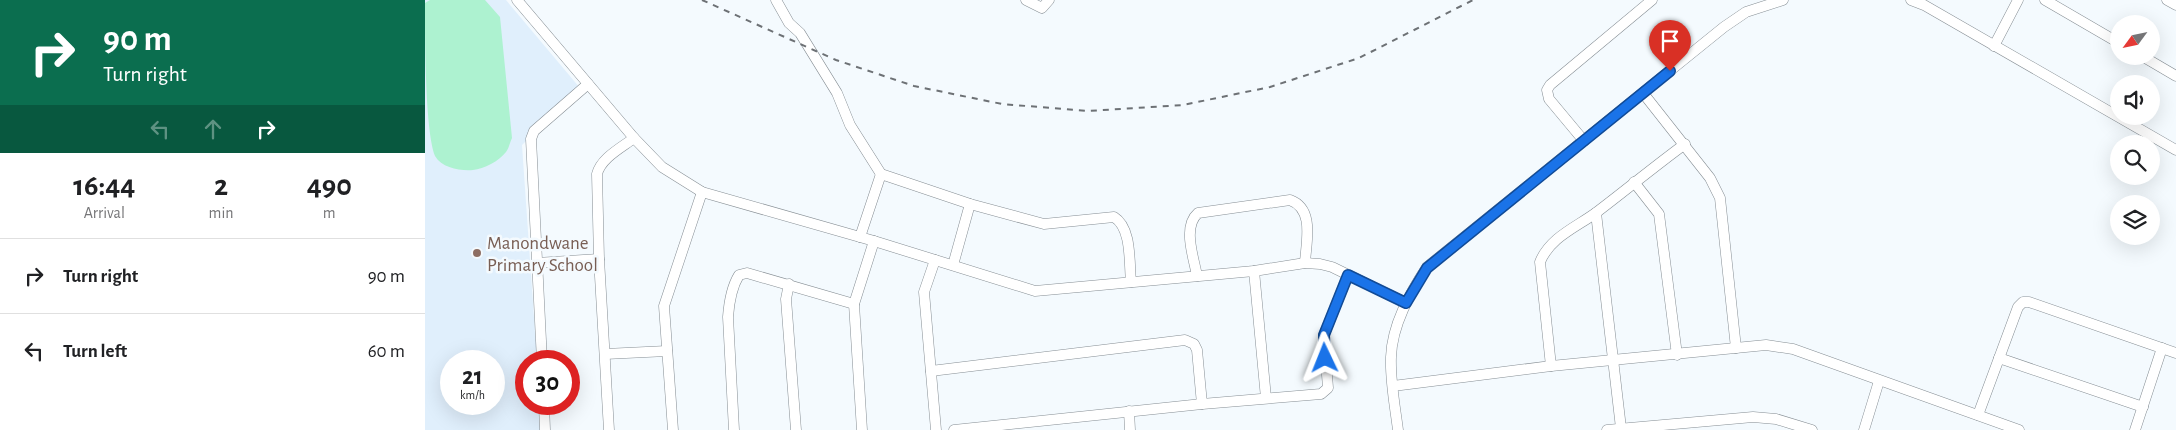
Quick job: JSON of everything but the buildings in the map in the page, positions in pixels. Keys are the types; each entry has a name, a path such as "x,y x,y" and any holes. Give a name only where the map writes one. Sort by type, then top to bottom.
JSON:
{"street":[{"path":"517,0 634,138 662,167 703,192 874,241 1035,291 1320,264 1348,275 1406,303"},
{"path":"776,0 789,23 800,33 833,86 850,125 881,174 970,204 1044,224 1114,217 1123,224 1125,230 1131,282"},
{"path":"1026,0 1042,8 1049,0"},
{"path":"1584,141 1549,99 1546,94 1547,90 1550,85 1652,0"},
{"path":"1911,0 2176,150"},
{"path":"1994,46 2018,0"},
{"path":"2045,0 2110,38"},
{"path":"2167,0 2176,5"},
{"path":"1398,430 1391,357 1392,343 1406,303 1427,268 1501,206 1733,20 1746,12 1777,1"},
{"path":"2157,65 2176,76"},
{"path":"541,350 531,139 534,132 588,84"},
{"path":"1643,93 1710,178 1720,198 1735,348"},
{"path":"609,430 599,259 597,174 605,160 634,138"},
{"path":"1551,366 1540,262 1543,256 1568,230 1596,213 1685,144"},
{"path":"860,237 881,174"},
{"path":"1634,182 1659,214 1677,355"},
{"path":"673,430 664,306 703,192"},
{"path":"1197,276 1190,224 1198,213 1290,200 1303,208 1307,217 1305,264"},
{"path":"953,265 970,204"},
{"path":"1596,213 1621,428"},
{"path":"862,430 853,304 874,241"},
{"path":"537,264 599,259"},
{"path":"935,260 924,292 936,430"},
{"path":"1254,271 1266,398"},
{"path":"734,430 728,317 734,284 743,273 789,284 853,304"},
{"path":"954,430 1129,411 1321,394 1327,390 1324,335 1348,275"},
{"path":"789,284 785,300 796,430"},
{"path":"1978,415 2019,307 2026,302 2176,353"},
{"path":"931,371 1185,340 1194,344 1197,350 1202,404"},
{"path":"1393,386 1551,366 1766,345 1793,349 2019,430"},
{"path":"2135,430 2162,348"},
{"path":"605,354 667,351"},
{"path":"1999,358 2143,407"},
{"path":"1864,430 1879,381"},
{"path":"1129,411 1130,430"},
{"path":"544,415 545,430"},
{"path":"1607,430 1753,417 1776,419 1813,430"}],"shaded area":[{"name":"Manondwane Primary School","path":"425,0 506,0 580,88 522,145 536,350 515,350 515,415 541,415 542,430 425,430"}],"green space":[{"path":"430,0 485,0 500,17 512,138 503,155 482,168 468,170 452,168 442,163 435,156 429,126 426,82 425,3"}],"railway":[{"path":"702,0 836,60 914,86 1002,104 1088,111 1183,105 1270,87 1359,58 1473,0"}],"place":[{"name":"Manondwane Primary School","path":"477,253"}],"route":[{"path":"1325,358 1324,335 1348,275 1406,303 1427,268 1501,206 1670,71"}]}
